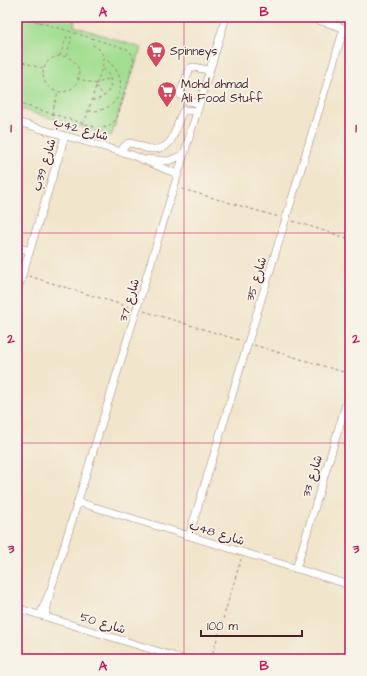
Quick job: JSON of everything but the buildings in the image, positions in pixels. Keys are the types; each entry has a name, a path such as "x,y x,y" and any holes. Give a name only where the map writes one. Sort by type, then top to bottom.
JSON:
{"street":[{"name":"شارع 37","path":"42,616 45,599 51,589 138,309 208,70 226,17"},
{"path":"308,17 347,29"},
{"name":"شارع 35","path":"190,536 286,219 347,29"},
{"path":"197,108 184,99 180,94 190,68 194,67 208,70"},
{"path":"121,152 128,143 149,149 165,145 174,136 182,111 197,108"},
{"name":"شارع 42ب","path":"17,122 121,152 177,174"},
{"name":"شارع 39ب","path":"17,292 65,136"},
{"name":"شارع 42ب","path":"138,158 168,161 183,155"},
{"path":"17,247 30,251"},
{"name":"شارع 33","path":"296,569 350,390"},
{"name":"شارع 48ب","path":"78,502 350,585"},
{"name":"شارع 50","path":"17,608 183,659"}],"path":[{"path":"17,103 101,129 109,127 115,121 134,62 133,56 127,49 22,17"},
{"path":"38,22 40,17"},
{"path":"48,17 74,24 79,17"},
{"path":"60,56 67,36 72,38 65,57"},
{"path":"88,111 98,111 107,108 114,102 120,92 121,80 118,72 103,58 99,49 90,43"},
{"path":"60,56 65,57 75,63 78,70 78,78 70,88 58,91 50,88 45,81 44,69 50,60 60,56"},
{"path":"84,124 102,67 103,58"},
{"path":"17,60 44,69"},
{"path":"92,100 104,96 110,88 110,78 102,67"},
{"path":"78,78 96,85 104,96"},
{"path":"96,85 110,78"},
{"path":"52,114 58,91"},
{"path":"174,186 350,238"},
{"path":"22,274 350,374"},
{"path":"211,659 243,553"}],"green space":[{"path":"17,17 76,17 74,26 141,48 111,136 17,108"}],"place":[{"name":"Spinneys","path":"156,68"},
{"name":"Mohd ahmad Ali Food Stuff","path":"167,108"}]}
